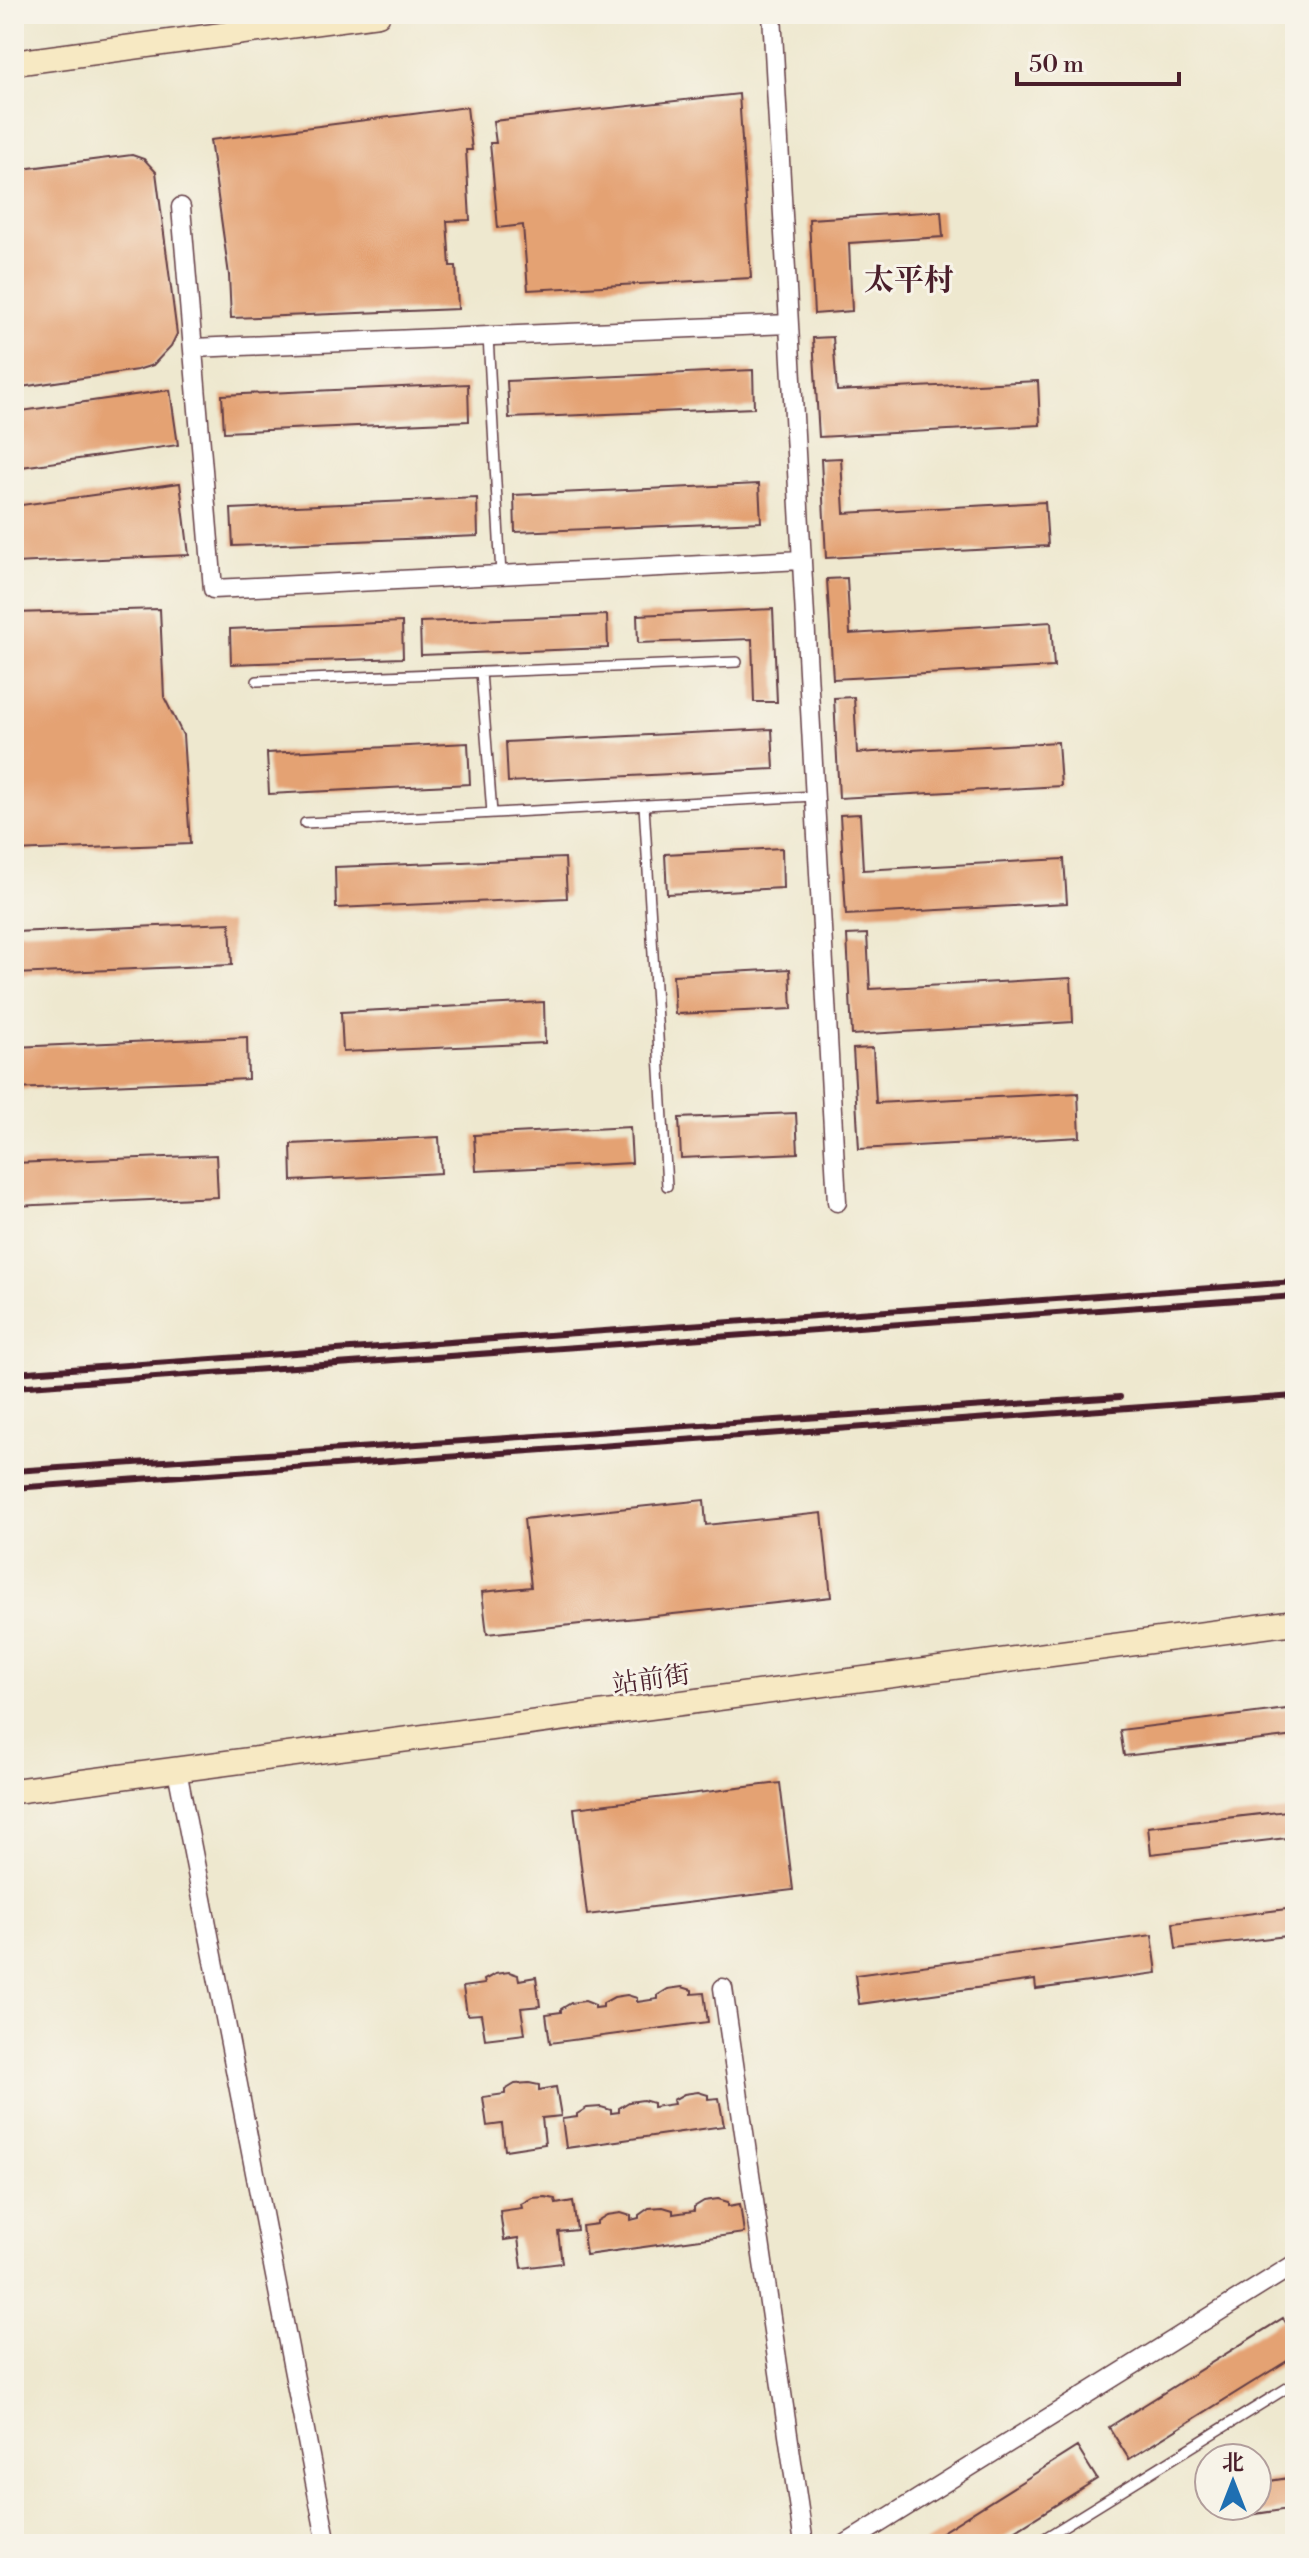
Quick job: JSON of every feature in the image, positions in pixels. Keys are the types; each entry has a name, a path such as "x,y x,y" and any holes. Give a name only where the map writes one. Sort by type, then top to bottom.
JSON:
{"street":[{"path":"14,63 378,14"},
{"path":"772,14 837,1202"},
{"path":"181,207 213,589 802,560"},
{"path":"193,348 789,324"},
{"name":"站前街","path":"14,1791 1295,1622"},
{"path":"177,1770 327,2544"},
{"path":"723,1988 804,2544"},
{"path":"846,2544 1295,2264"}],"lane":[{"path":"488,336 501,575"},
{"path":"257,681 737,662"},
{"path":"481,672 492,813"},
{"path":"305,823 815,796"},
{"path":"644,805 667,1186"},
{"path":"1035,2544 1295,2383"}],"building":[{"path":"739,94 751,278 528,290 523,225 498,228 490,143 496,143 493,121"},
{"path":"467,107 472,150 466,150 470,220 447,221 450,266 456,266 458,309 231,318 229,275 210,140"},
{"path":"132,155 144,159 156,172 177,334 171,346 153,365 137,370 14,388 14,170"},
{"path":"941,211 943,237 849,243 852,311 814,314 809,219"},
{"path":"833,337 837,391 1038,381 1040,425 819,437 813,338"},
{"path":"753,370 754,408 509,418 507,381"},
{"path":"468,384 469,421 224,432 222,395"},
{"path":"170,390 178,445 14,468 14,412"},
{"path":"841,458 844,513 1045,502 1048,546 826,558 821,459"},
{"path":"180,483 189,555 14,563 14,506"},
{"path":"759,484 761,522 515,532 514,495"},
{"path":"477,498 478,536 233,546 231,509"},
{"path":"847,578 850,634 1051,622 1054,667 833,679 827,579"},
{"path":"160,609 164,697 183,735 190,844 14,851 14,613"},
{"path":"773,609 777,702 754,702 752,639 638,643 637,615"},
{"path":"607,615 608,648 421,655 420,622"},
{"path":"402,622 403,658 231,664 230,629"},
{"path":"854,697 857,753 1058,742 1061,786 839,798 834,698"},
{"path":"772,729 774,769 508,782 506,742"},
{"path":"468,743 470,784 269,794 267,753"},
{"path":"860,814 863,870 1064,859 1067,903 846,915 840,815"},
{"path":"782,848 783,888 667,894 665,854"},
{"path":"565,858 567,898 336,908 335,867"},
{"path":"230,923 232,965 14,974 14,932"},
{"path":"867,934 870,989 1071,978 1073,1022 852,1035 847,935"},
{"path":"790,969 792,1009 675,1014 673,975"},
{"path":"544,1002 545,1043 343,1052 341,1012"},
{"path":"247,1037 248,1079 14,1089 14,1047"},
{"path":"873,1048 876,1103 1078,1093 1080,1137 859,1149 853,1049"},
{"path":"796,1113 798,1153 681,1158 679,1118"},
{"path":"630,1127 632,1163 476,1171 474,1135"},
{"path":"439,1137 441,1173 292,1181 291,1144"},
{"path":"216,1155 218,1197 14,1206 14,1163"},
{"path":"704,1500 706,1525 822,1513 831,1597 487,1634 482,1592 531,1587 524,1519"},
{"path":"1295,1708 1295,1736 1124,1756 1120,1730"},
{"path":"780,1783 793,1890 587,1915 574,1808"},
{"path":"1295,1810 1295,1837 1151,1854 1148,1827"},
{"path":"1295,1908 1295,1935 1176,1949 1173,1923"},
{"path":"1152,1935 1157,1973 1036,1989 1035,1980 859,2004 855,1975"},
{"path":"509,1972 518,1975 519,1980 536,1977 540,2006 521,2008 525,2034 485,2039 481,2014 467,2015 463,1987 485,1984 484,1980 495,1974"},
{"path":"682,1987 692,1990 692,1994 704,1993 708,2022 550,2043 546,2014 561,2012 571,2003 585,2001 595,2005 595,2008 603,2007 603,2003 614,1997 627,1995 637,1998 637,2002 658,1999 658,1995 668,1989"},
{"path":"515,2084 539,2085 539,2090 556,2087 561,2116 542,2118 545,2144 505,2150 502,2124 487,2126 483,2097 505,2094 505,2090"},
{"path":"698,2092 708,2095 708,2099 719,2098 724,2126 566,2148 562,2119 577,2117 587,2108 601,2107 611,2110 611,2113 619,2112 619,2108 629,2102 643,2100 653,2103 653,2107 674,2104 673,2100 684,2094"},
{"path":"532,2198 555,2199 556,2204 573,2201 577,2230 558,2232 562,2263 522,2268 518,2238 504,2240 500,2211 522,2208 521,2204"},
{"path":"718,2199 728,2202 728,2206 740,2204 744,2233 586,2255 582,2226 597,2224 607,2215 621,2213 631,2216 631,2220 639,2218 649,2208 663,2207 673,2210 673,2214 694,2211 694,2207 704,2201"},
{"path":"1283,2318 1295,2337 1295,2356 1129,2459 1109,2427"},
{"path":"1077,2447 1097,2479 994,2544 923,2544"},
{"path":"1295,2477 1295,2508 1273,2511 1273,2480"}],"railway":[{"path":"14,1373 1295,1282"},
{"path":"14,1387 1295,1296"},
{"path":"14,1488 1295,1396"},
{"path":"14,1471 1120,1397"}],"district":[{"name":"太平村","path":"909,280"}]}
